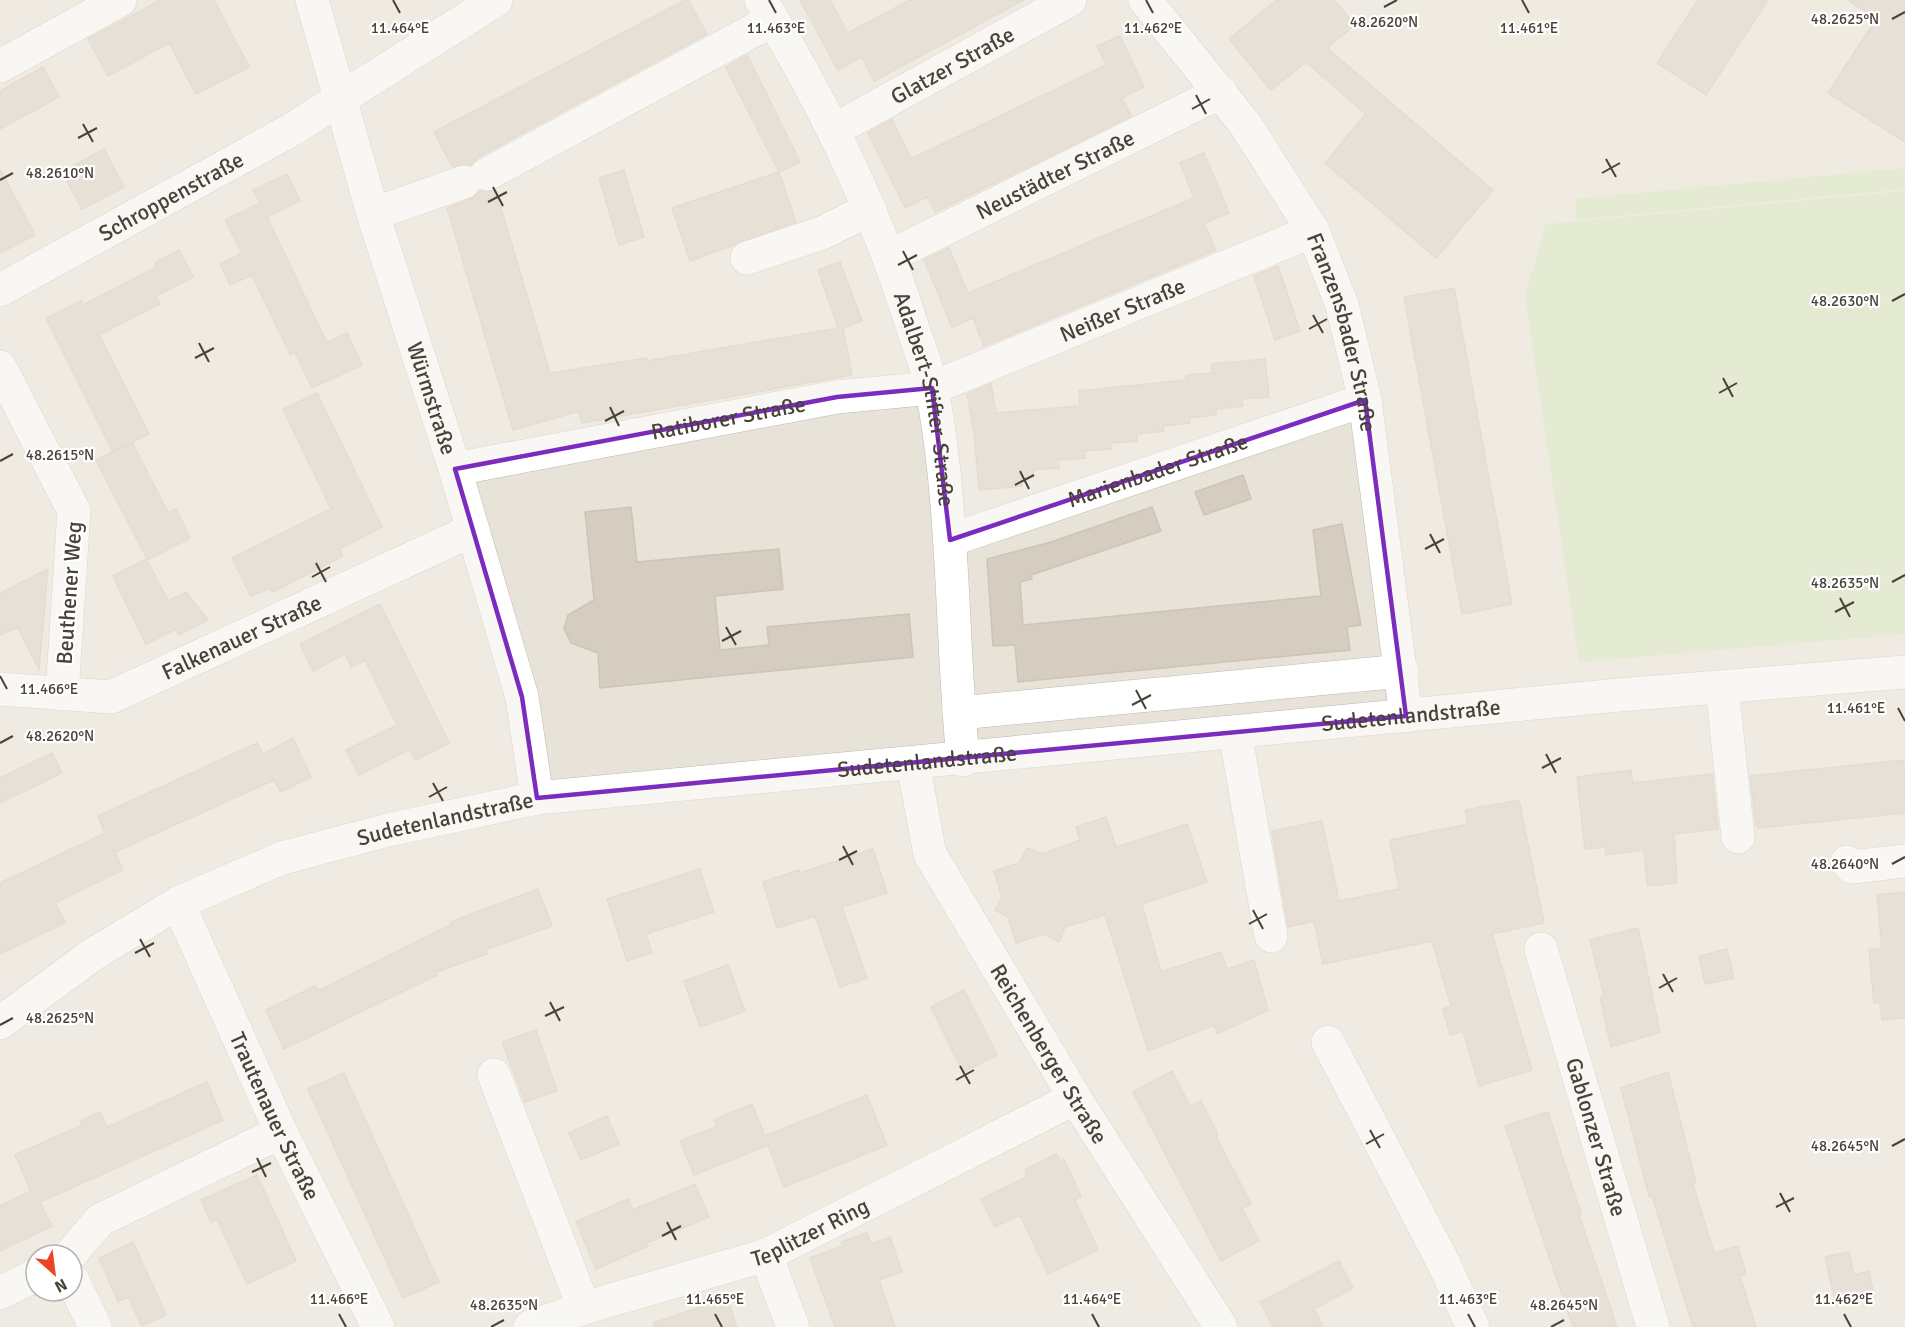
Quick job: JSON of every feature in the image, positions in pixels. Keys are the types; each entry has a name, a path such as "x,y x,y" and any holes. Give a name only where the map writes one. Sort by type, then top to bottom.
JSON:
{"street":[{"path":"0,66 120,0"},
{"name":"Würmstraße","path":"312,0 373,214 473,530 522,697 537,798"},
{"name":"Schroppenstraße","path":"0,290 291,130 496,0"},
{"name":"Glatzer Straße","path":"834,130 1070,0"},
{"name":"Franzensbader Straße","path":"1145,0 1245,124 1313,231 1342,305 1365,400 1402,670 1406,716"},
{"path":"373,214 475,178 765,5"},
{"name":"Adalbert-Stifter-Straße","path":"765,5 834,130 870,209 890,256 932,388 950,540 963,760"},
{"name":"Neustädter Straße","path":"890,256 1221,92"},
{"path":"747,258 822,233 870,209"},
{"name":"Neißer Straße","path":"932,388 1313,231"},
{"name":"Beuthener Weg","path":"0,367 74,511 62,694"},
{"name":"Ratiborer Straße","path":"454,469 837,397 932,388"},
{"name":"Marienbader Straße","path":"950,540 1365,400"},
{"name":"Falkenauer Straße","path":"0,689 111,697 473,530"},
{"path":"959,713 1402,670"},
{"name":"Sudetenlandstraße","path":"0,1023 92,955 178,903 282,858 388,830 537,798 963,760 1406,716 1905,672"},
{"path":"1722,687 1738,837"},
{"path":"1236,732 1271,936"},
{"name":"Reichenberger Straße","path":"913,764 930,854 1075,1098 1221,1327"},
{"path":"1847,862 1852,867 1905,861"},
{"name":"Trautenauer Straße","path":"178,903 281,1132 378,1327"},
{"name":"Gablonzer Straße","path":"1541,949 1653,1327"},
{"path":"1328,1042 1443,1262 1473,1327"},
{"path":"494,1075 584,1308"},
{"name":"Teplitzer Ring","path":"530,1327 584,1308 766,1255 1075,1098"},
{"path":"80,1243 100,1220 281,1132"},
{"path":"766,1255 794,1327"},
{"path":"0,1293 24,1281"},
{"path":"84,1303 95,1327"}],"highlighted area":[{"path":"932,388 950,540 1365,400 1406,716 537,798 522,697 455,469 837,397"}],"shaded area":[{"path":"0,0 1905,0 1905,1327 0,1327"},
{"path":"1391,0 1905,0 1905,191 1575,221 1446,112 1410,66 1402,22"}],"green space":[{"path":"1905,168 1905,189 1577,220 1575,199"},
{"path":"1905,191 1905,634 1579,662 1525,296 1546,224"}],"building":[{"path":"161,0 214,0 249,67 196,94 169,43 108,76 88,39"},
{"path":"688,0 707,34 478,157 471,165 452,166 434,132"},
{"path":"800,0 830,0 848,33 910,0 1024,0 874,81 862,57 838,70"},
{"path":"1277,0 1334,0 1355,25 1327,48 1493,190 1436,258 1325,163 1366,114 1306,62 1271,90 1229,39"},
{"path":"1698,0 1768,0 1706,95 1657,63"},
{"path":"1848,0 1905,0 1905,142 1828,93 1876,19"},
{"path":"1120,36 1144,87 1122,98 1131,116 935,212 927,197 905,208 868,133 892,119 911,159 1106,65 1097,46"},
{"path":"747,55 800,162 779,172 726,67"},
{"path":"43,67 59,97 0,129 0,91"},
{"path":"104,149 124,187 82,209 62,172"},
{"path":"1204,153 1229,213 1204,223 1216,250 984,346 973,318 952,327 924,260 949,248 968,293 1194,198 1180,163"},
{"path":"0,169 35,235 0,253"},
{"path":"624,170 644,237 619,245 599,178"},
{"path":"779,172 796,222 690,261 672,208"},
{"path":"287,174 300,201 267,217 327,343 347,333 362,365 312,388 295,352 290,354 252,275 230,285 220,264 242,253 225,220 260,203 253,190"},
{"path":"480,191 496,191 550,373 647,358 647,361 838,328 818,270 840,262 862,321 843,328 852,375 582,423 579,411 513,430 447,208 471,199"},
{"path":"179,250 193,277 156,296 160,304 99,335 149,434 113,452 46,318 81,301 83,305 157,267 155,263"},
{"path":"1278,266 1300,331 1275,340 1254,276"},
{"path":"1454,288 1512,604 1462,614 1404,297"},
{"path":"1265,359 1269,397 1242,399 1243,406 1216,409 1216,415 1189,418 1190,423 1163,426 1164,431 1137,434 1137,441 1111,443 1111,449 1084,451 1085,458 1058,460 1059,468 1033,470 1034,477 1021,478 1022,486 979,490 974,432 967,394 991,384 996,413 1080,406 1079,391 1186,380 1186,375 1212,373 1212,364"},
{"path":"317,393 382,527 339,549 343,556 273,592 270,588 251,596 232,558 331,509 283,409"},
{"path":"132,442 168,513 176,509 190,538 147,560 168,601 186,592 208,620 179,635 176,629 146,644 113,576 147,559 96,460"},
{"path":"1243,475 1251,499 1204,515 1195,492"},
{"path":"631,507 637,562 779,549 783,589 715,596 720,650 769,645 767,627 909,614 913,657 600,688 598,653 571,643 564,629 568,615 594,600 585,512"},
{"path":"1152,507 1161,531 1031,575 1032,579 1020,582 1023,625 1321,596 1313,530 1342,524 1361,625 1347,627 1350,650 1018,682 1015,645 993,646 987,559 1051,542"},
{"path":"48,569 39,669 17,627 0,635 0,593"},
{"path":"380,604 449,743 415,760 410,749 359,775 346,750 397,725 365,660 351,667 345,654 313,671 300,644"},
{"path":"293,738 311,777 281,792 274,780 115,852 123,870 55,903 65,923 0,954 0,883 105,833 98,816 257,743 263,754"},
{"path":"52,753 62,773 0,803 0,778"},
{"path":"1904,760 1905,813 1758,828 1756,825 1750,776"},
{"path":"1631,770 1633,783 1712,774 1718,829 1674,834 1677,883 1647,886 1644,850 1606,855 1605,847 1585,849 1577,777"},
{"path":"1519,800 1544,923 1492,934 1532,1070 1479,1086 1463,1031 1450,1035 1443,1009 1451,1006 1432,941 1323,964 1314,921 1288,927 1272,831 1322,821 1339,901 1399,889 1390,840 1468,824 1465,810"},
{"path":"1106,817 1116,847 1187,824 1207,882 1142,904 1161,972 1221,952 1227,969 1254,960 1268,1010 1217,1034 1215,1025 1148,1051 1105,915 1065,927 1059,942 1044,934 1016,943 1008,917 995,910 1002,898 994,871 1019,863 1027,848 1043,854 1080,840 1076,827"},
{"path":"873,849 887,893 842,907 867,978 840,987 815,916 777,928 763,882 799,870 800,873"},
{"path":"700,869 714,912 646,934 652,953 627,961 607,899"},
{"path":"538,889 552,926 485,950 487,954 436,972 437,975 284,1049 266,1010 315,986 318,991 452,924 451,922"},
{"path":"1905,892 1905,1018 1882,1020 1880,1002 1874,1003 1869,950 1882,948 1877,895"},
{"path":"1638,928 1660,1032 1611,1047 1600,997 1604,996 1590,940"},
{"path":"1727,949 1734,978 1705,984 1699,956"},
{"path":"728,965 745,1011 700,1027 684,981"},
{"path":"964,990 997,1055 963,1072 931,1007"},
{"path":"536,1030 557,1091 525,1102 502,1042"},
{"path":"1172,1071 1190,1106 1201,1101 1251,1204 1242,1208 1259,1241 1221,1261 1133,1092"},
{"path":"1668,1072 1696,1183 1693,1184 1714,1253 1738,1246 1746,1274 1740,1276 1756,1327 1693,1327 1652,1196 1649,1196 1621,1088"},
{"path":"344,1073 439,1282 403,1298 308,1089"},
{"path":"207,1082 223,1120 40,1202 52,1226 0,1251 0,1206 31,1191 15,1155 82,1125 80,1121 100,1112 107,1127"},
{"path":"867,1095 887,1145 784,1187 768,1145 694,1175 680,1141 717,1127 714,1120 752,1104 765,1136"},
{"path":"1548,1112 1581,1214 1579,1215 1617,1327 1573,1327 1505,1126"},
{"path":"607,1116 619,1144 581,1160 569,1133"},
{"path":"1056,1154 1061,1161 1064,1159 1081,1196 1075,1200 1098,1250 1048,1274 1020,1215 995,1227 981,1199 1027,1177 1025,1170"},
{"path":"257,1175 296,1261 247,1284 217,1219 211,1222 201,1200"},
{"path":"695,1184 709,1217 647,1243 648,1246 596,1269 576,1222 628,1199 633,1210"},
{"path":"867,1233 871,1244 890,1237 902,1272 879,1280 895,1327 835,1327 810,1258 843,1246 841,1242"},
{"path":"133,1242 166,1315 142,1326 128,1297 118,1302 99,1258"},
{"path":"1849,1252 1854,1275 1869,1271 1874,1296 1836,1305 1825,1257"},
{"path":"1339,1261 1353,1288 1314,1309 1323,1327 1273,1327 1260,1302"},
{"path":"727,1298 737,1327 654,1327 653,1323"}]}
